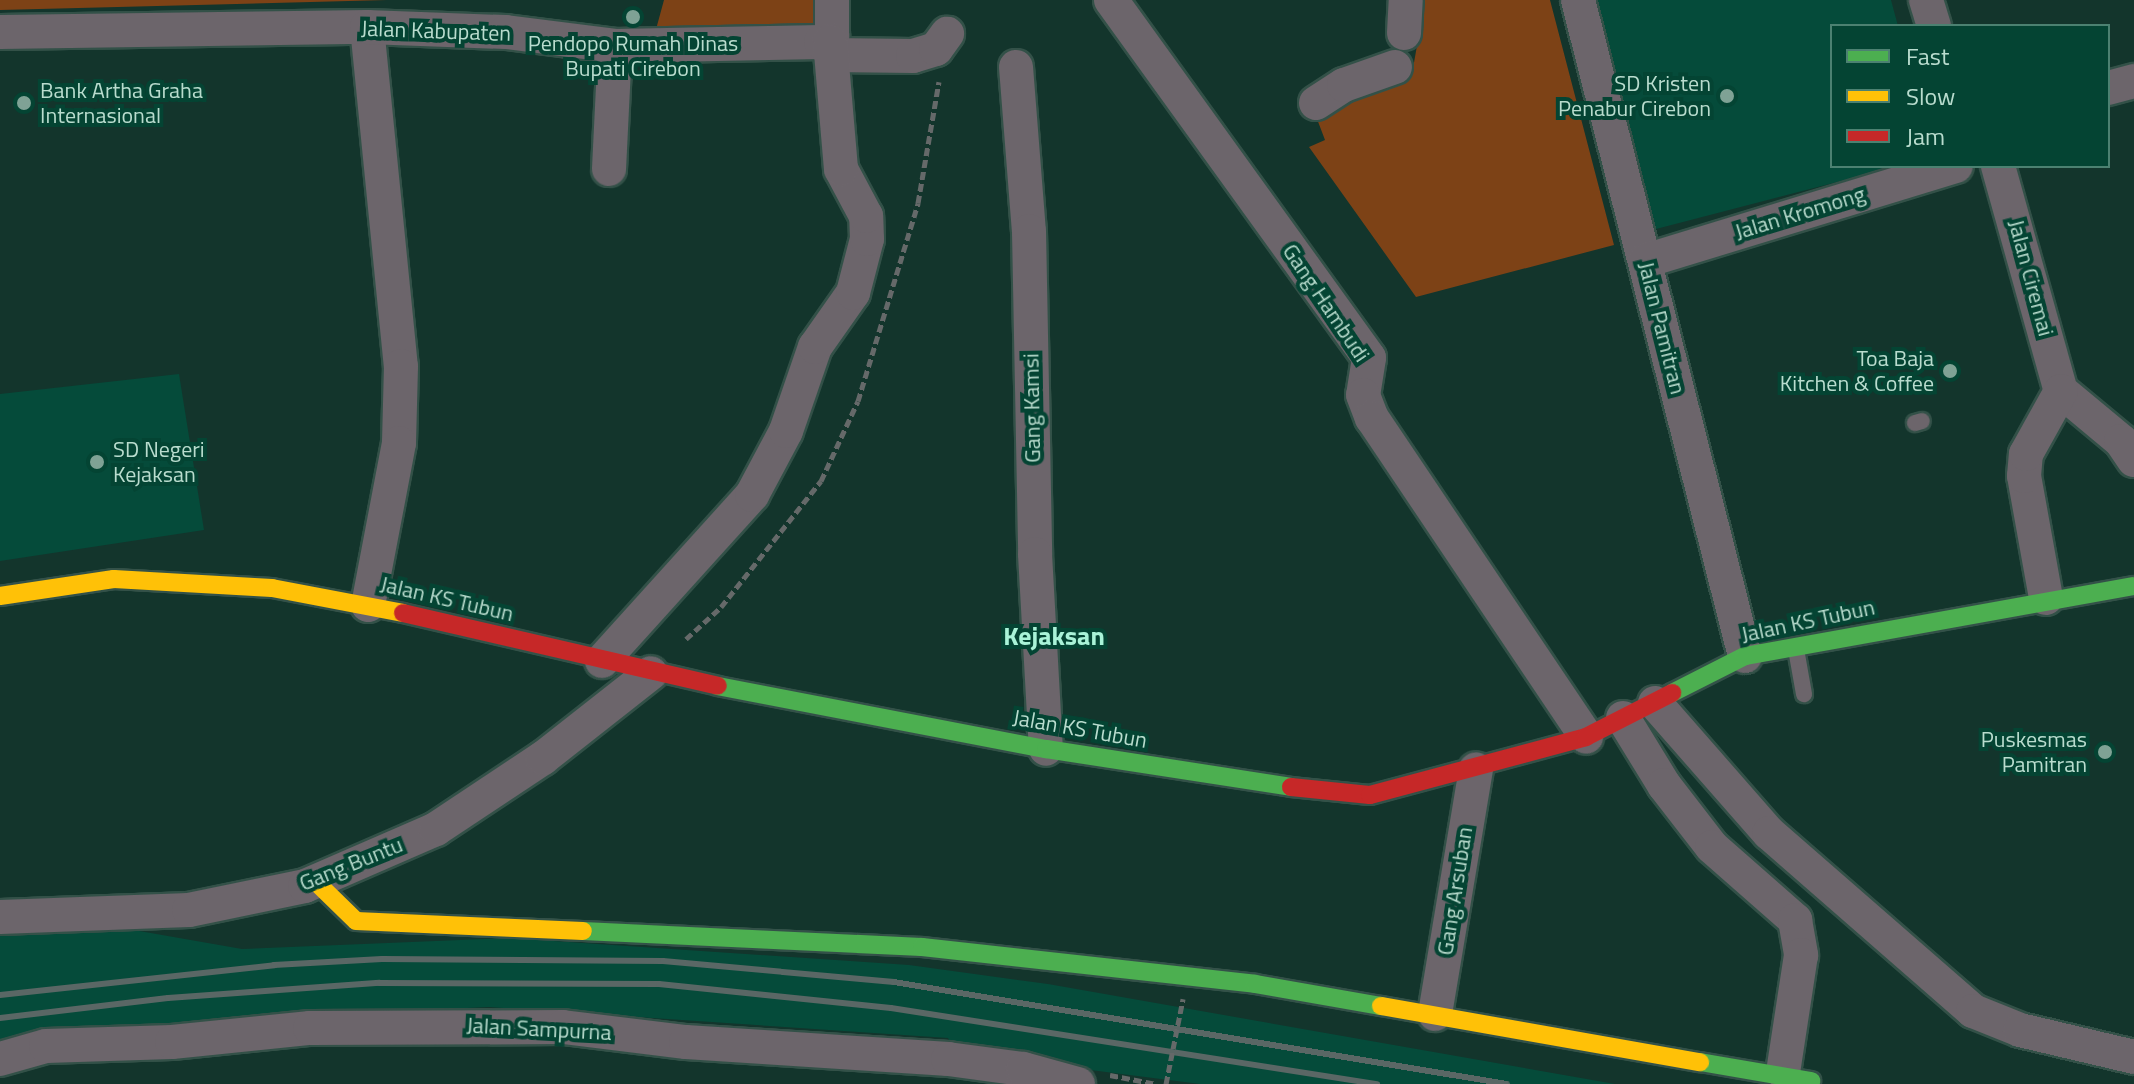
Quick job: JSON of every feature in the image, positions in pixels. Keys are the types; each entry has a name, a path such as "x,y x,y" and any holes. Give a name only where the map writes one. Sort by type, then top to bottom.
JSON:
{"street":[{"path":"602,661 752,495 781,443 815,347 853,293 867,239 866,216 841,169 830,48 832,0"},
{"name":"Gang Hambudi","path":"1111,0 1369,358 1363,395 1372,418 1586,737"},
{"name":"Jalan Pamitran","path":"1578,0 1745,656"},
{"path":"1926,0 1933,24"},
{"path":"367,27 401,366 399,443 368,605"},
{"name":"Jalan Kabupaten","path":"0,32 367,27 506,32 615,46 830,48 913,56 936,49 947,34"},
{"path":"609,169 615,46"},
{"name":"Gang Kamsi","path":"1016,67 1029,231 1035,554 1046,749"},
{"path":"1316,103 1344,85 1395,67"},
{"path":"2110,87 2134,81"},
{"name":"Jalan Kromong","path":"1645,261 1949,168"},
{"name":"Jalan Ciremai","path":"1999,168 2061,391"},
{"path":"2046,598 2024,476 2026,454 2061,391 2121,441 2134,460"},
{"name":"Jalan KS Tubun","path":"0,596 114,579 163,578 272,588 368,605 651,673 1046,749 1335,794 1398,790 1586,737 1745,656 2046,598 2134,586"},
{"name":"Gang Buntu","path":"0,917 189,910 315,881 436,829 543,758 651,673"},
{"path":"1655,703 1769,833 1973,1011 2020,1030 2134,1057"},
{"path":"315,881 330,900 356,921 922,947 1255,984 1797,1076 1801,955 1795,920 1712,847 1664,785 1623,718"},
{"name":"Gang Arsuban","path":"1435,1014 1476,769"},
{"name":"Jalan Sampurna","path":"0,1059 46,1046 436,1024 563,1027 945,1072 1023,1069 1089,1079"}],"lane":[{"path":"1796,647 1804,694"}],"path":[{"path":"1166,1084 1183,999"},
{"path":"1089,1079 1156,1084"}],"shaded area":[{"path":"0,0 387,0 0,10"},
{"path":"664,0 815,0 816,31 655,33"},
{"path":"1425,0 1550,0 1614,245 1416,297 1309,147 1325,140 1314,111 1412,74"},
{"name":"SD Kristen Penabur Cirebon","path":"1597,0 1891,0 1897,24 1830,24 1830,168 1891,168 1656,229"},
{"name":"SD Negeri Kejaksan","path":"179,374 204,530 0,561 0,394"},
{"path":"0,923 105,925 242,949 509,938 909,965 1048,984 1615,1084 1200,1084 956,1053 948,1038 489,1007 296,1016 0,1040"}],"railway":[{"path":"0,995 274,965 382,959 663,961 894,982 1507,1084"},
{"path":"0,1018 168,998 379,983 659,984 891,1008 1377,1084"}],"traffic: fast":[{"path":"1672,693 1745,656 2134,586"},
{"path":"718,686 1046,749 1291,787"},
{"path":"583,931 922,947 1255,984 1381,1006"},
{"path":"1700,1062 1811,1081"}],"traffic: slow":[{"path":"0,596 114,579 272,588 403,613"},
{"path":"315,881 356,921 583,931"},
{"path":"1381,1006 1700,1062"}],"traffic: jam":[{"path":"403,613 718,686"},
{"path":"1291,787 1370,795 1586,737 1672,693"}],"place":[{"name":"Pendopo Rumah Dinas Bupati Cirebon","path":"633,17"},
{"name":"SD Kristen Penabur Cirebon","path":"1727,96"},
{"name":"Bank Artha Graha Internasional","path":"24,103"},
{"name":"Toa Baja Kitchen & Coffee","path":"1950,371"},
{"name":"SD Negeri Kejaksan","path":"97,462"},
{"name":"Puskesmas Pamitran","path":"2105,752"}],"district":[{"name":"Kejaksan","path":"1054,636"}]}
